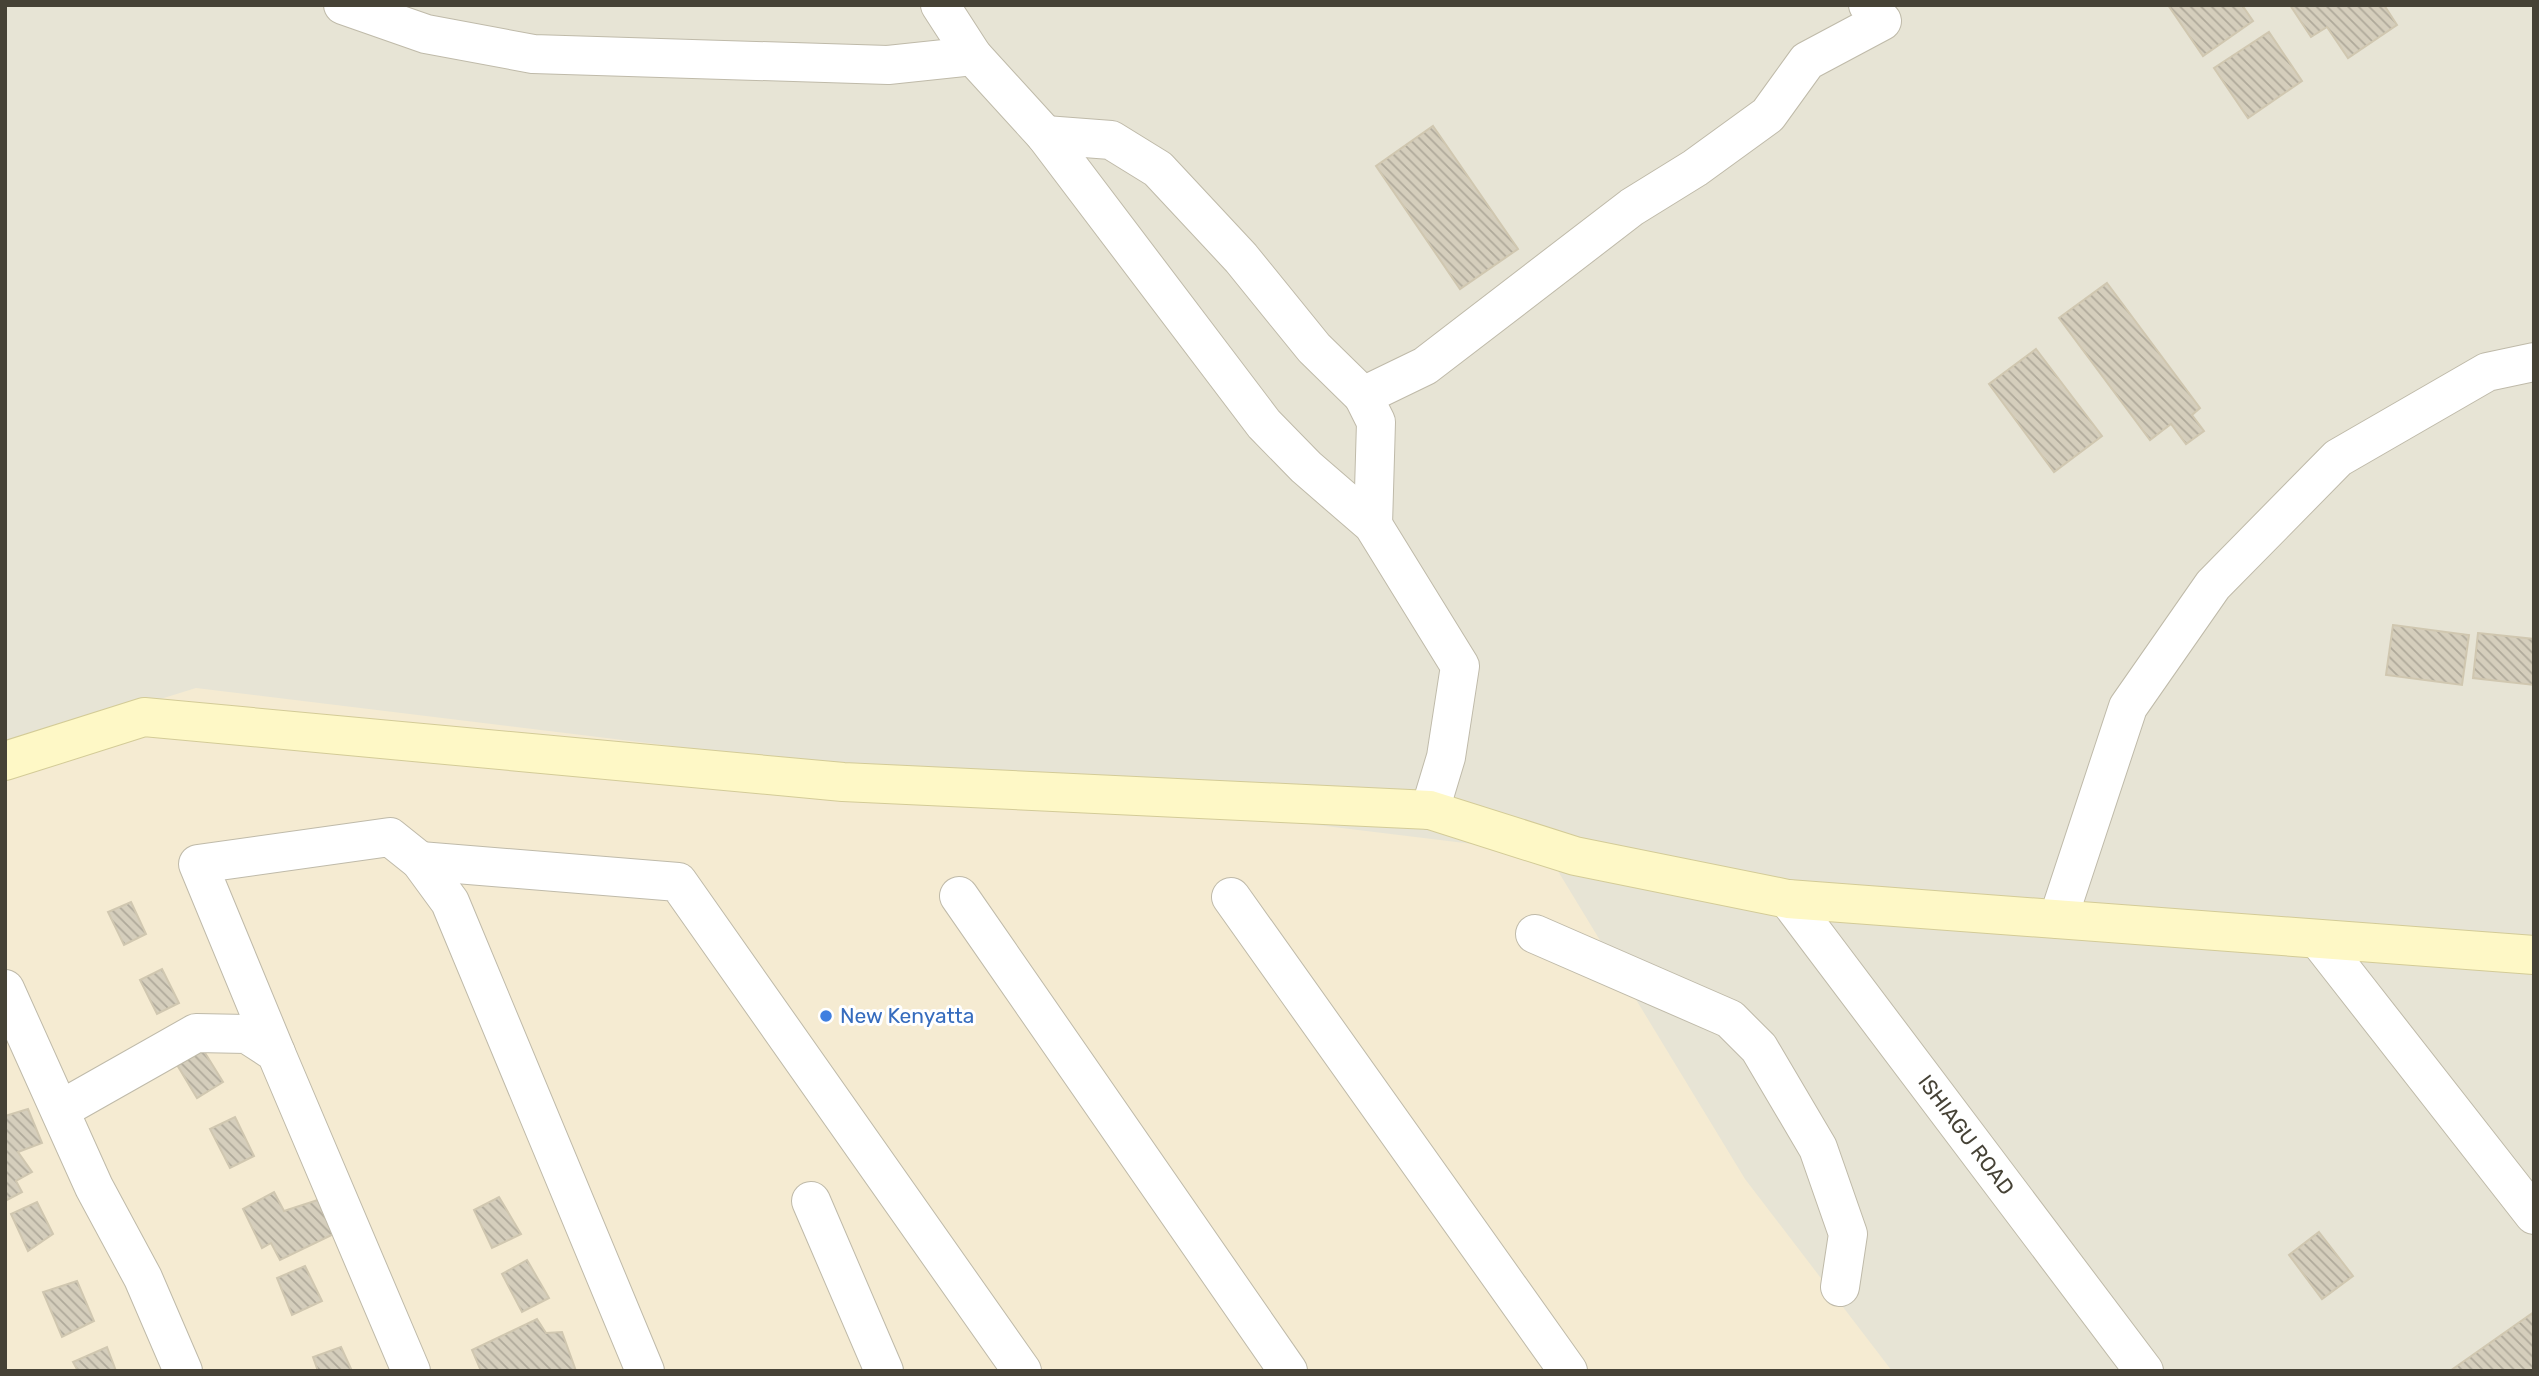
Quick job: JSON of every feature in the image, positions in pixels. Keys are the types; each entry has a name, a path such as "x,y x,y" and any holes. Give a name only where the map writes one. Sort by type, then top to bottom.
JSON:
{"street":[{"path":"343,5 426,34 533,54 888,65 974,56"},
{"path":"940,5 974,56 1045,135 1264,424 1306,467 1373,525 1460,666 1446,757 1430,810"},
{"path":"1363,396 1424,366 1632,207 1695,168 1768,115 1807,61 1883,11"},
{"path":"1045,135 1111,140 1158,169 1241,258 1314,348 1363,396 1376,422 1373,525"},
{"path":"2058,919 2128,707 2213,586 2338,458 2487,372 2534,362"},
{"path":"5,761 144,717 843,782 1430,810 1575,856 1788,899 2534,955"},
{"path":"411,1371 198,864 390,836 420,860 450,902 645,1371"},
{"path":"420,860 678,882 1022,1371"},
{"path":"959,896 1288,1371"},
{"path":"1231,897 1568,1371"},
{"name":"ISHIAGU ROAD","path":"1788,899 2144,1371"},
{"path":"1535,934 1730,1019 1759,1048 1818,1148 1848,1234 1840,1287"},
{"path":"2318,939 2534,1215"},
{"path":"5,989 94,1187 143,1278 183,1371"},
{"path":"60,1110 195,1033 247,1034 276,1053"},
{"path":"811,1201 884,1371"}],"shaded area":[{"path":"5,5 2534,5 2534,1371 5,1371"},
{"name":"New Kenyatta","path":"196,688 1547,853 1745,1179 1892,1371 5,1371 5,747"}],"building":[{"path":"2168,5 2242,5 2253,21 2203,56"},
{"path":"2290,5 2384,5 2397,25 2348,58 2327,27 2311,37"},
{"path":"2269,32 2302,81 2248,118 2214,68"},
{"path":"1433,126 1518,249 1460,289 1376,166"},
{"path":"2107,283 2200,408 2192,415 2204,431 2186,444 2171,424 2150,440 2059,318"},
{"path":"2036,349 2102,436 2054,472 1989,384"},
{"path":"2393,625 2469,635 2462,685 2386,675"},
{"path":"2478,633 2534,639 2534,685 2473,678"},
{"path":"131,902 146,934 124,945 108,912"},
{"path":"162,969 179,1003 157,1014 140,980"},
{"path":"202,1048 223,1082 197,1098 176,1063"},
{"path":"28,1109 42,1143 18,1152 32,1172 16,1181 22,1192 5,1201 5,1116"},
{"path":"235,1117 254,1156 230,1168 210,1129"},
{"path":"274,1192 284,1211 324,1198 344,1229 280,1260 271,1243 262,1248 243,1209"},
{"path":"499,1197 521,1234 492,1248 474,1210"},
{"path":"37,1202 53,1234 28,1251 11,1214"},
{"path":"2319,1232 2353,1276 2322,1299 2289,1255"},
{"path":"527,1260 549,1298 522,1312 502,1274"},
{"path":"305,1266 322,1301 292,1315 277,1278"},
{"path":"77,1281 94,1321 62,1337 43,1292"},
{"path":"2534,1312 2534,1371 2450,1371"},
{"path":"537,1319 546,1333 562,1332 576,1371 481,1371 472,1350"},
{"path":"107,1347 116,1371 78,1371 73,1362"},
{"path":"341,1347 352,1371 318,1371 313,1357"}],"place":[{"name":"New Kenyatta","path":"826,1016"}]}
